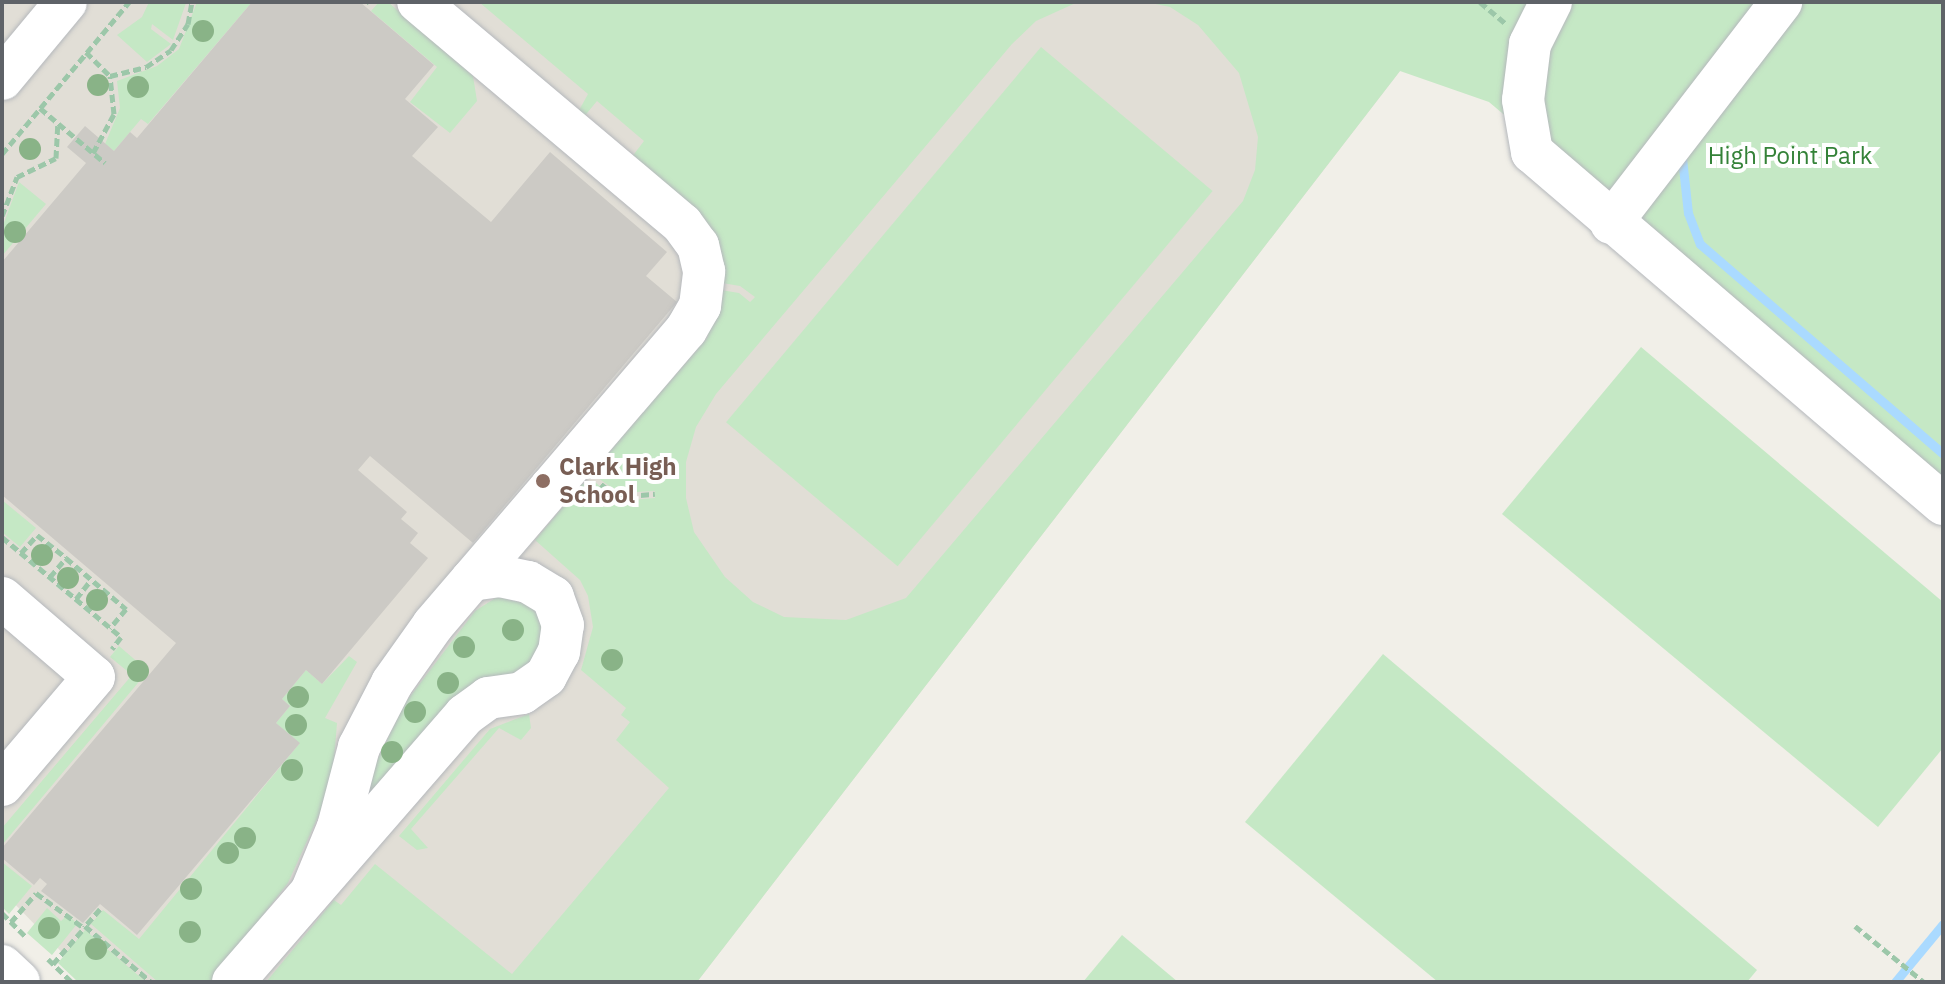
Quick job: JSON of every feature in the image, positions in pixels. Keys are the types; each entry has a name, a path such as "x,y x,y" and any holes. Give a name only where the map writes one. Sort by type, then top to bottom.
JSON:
{"lane":[{"path":"2,79 66,2"},
{"path":"312,890 338,827 359,747 392,683 471,580 686,330 700,306 704,271 698,246 682,224 418,2"},
{"path":"1551,2 1530,44 1523,100 1532,152 1611,223 1943,504"},
{"path":"1611,223 1766,7"},
{"path":"233,982 465,715 488,698 522,693 546,676 559,652 563,625 553,597 528,582 500,576 471,580"},
{"path":"2,598 94,677 2,785"},
{"path":"2,966 36,973"}],"path":[{"path":"2,154 129,2"},
{"path":"110,76 146,67 171,50 188,24 192,2"},
{"path":"86,52 110,76 114,114 93,153"},
{"path":"40,108 105,163"},
{"path":"2,216 17,177 56,158 58,123"},
{"path":"590,475 617,497 655,494"},
{"path":"21,553 37,535 66,558 126,609 110,628"},
{"path":"50,577 66,558"},
{"path":"76,599 91,580"},
{"path":"11,922 36,893 85,927 151,982"},
{"path":"36,973 100,909"},
{"path":"1855,926 1924,982"}],"shaded area":[{"name":"Clark High School","path":"2,2 1316,2 1400,71 697,982 91,982 2,891"}],"green space":[{"path":"149,2 186,3 173,40 152,24 151,29 171,44 147,62 117,35 142,17"},
{"path":"197,2 252,2 148,124 141,119 114,151 105,144 120,108 117,81 157,66 179,49"},
{"path":"379,2 388,2 473,76 477,101 450,133 410,102 437,67 371,11"},
{"name":"High Point Park","path":"479,2 1078,2 1036,21 1012,44 716,394 696,427 686,462 686,498 694,532 725,577 753,602 784,617 846,620 906,598 1243,201 1255,170 1258,137 1239,73 1198,25 1170,7 1146,2 1943,2 1943,485 1489,102 1400,71 697,982 266,982 334,900 341,905 375,864 512,974 669,788 616,740 630,722 621,715 626,708 581,670 593,627 588,596 580,580 535,540 582,484 595,482 617,501 655,498 655,491 619,493 598,478 597,466 707,338 721,290 739,293 750,302 755,297 740,286 722,283 631,158 644,141 597,101 583,118 577,114 588,94"},
{"path":"1041,47 1213,191 898,566 726,422"},
{"path":"19,182 46,204 2,256 2,228"},
{"path":"1641,347 1943,602 1943,748 1878,827 1502,514"},
{"path":"2,500 36,528 20,547 2,532"},
{"path":"497,597 535,606 542,617 544,651 366,799 371,773 405,703 475,611"},
{"path":"119,646 148,671 2,845 2,828 132,675 110,657"},
{"path":"1383,654 1757,970 1747,982 1438,982 1245,822"},
{"path":"349,656 357,662 325,718 337,723 332,786 288,883 211,982 158,982 91,924 103,910 139,939 299,744 276,723 290,706 282,699 306,670 322,684"},
{"path":"529,714 531,728 521,740 499,728 411,829 428,848 417,850 399,836 490,729"},
{"path":"2,862 32,886 9,914 2,907"},
{"path":"47,908 61,921 68,914 77,924 52,955 27,933"},
{"path":"85,930 146,982 78,982 58,963"},
{"path":"1122,935 1178,982 1083,982"}],"building":[{"path":"252,2 360,2 434,65 405,99 438,127 412,156 491,222 550,152 667,252 646,276 677,302 473,543 370,456 358,470 407,512 401,519 418,533 410,543 428,558 322,684 306,670 282,699 290,706 276,723 300,743 137,935 100,904 83,923 41,891 47,884 40,878 34,885 2,858 2,848 176,643 2,495 2,262 86,163 67,147 85,126 114,151 130,132 137,138"}],"waterway":[{"path":"1682,158 1688,213 1700,244 1943,454"},
{"path":"1895,982 1943,924"}],"place":[{"name":"Clark High School","path":"543,481"}]}
